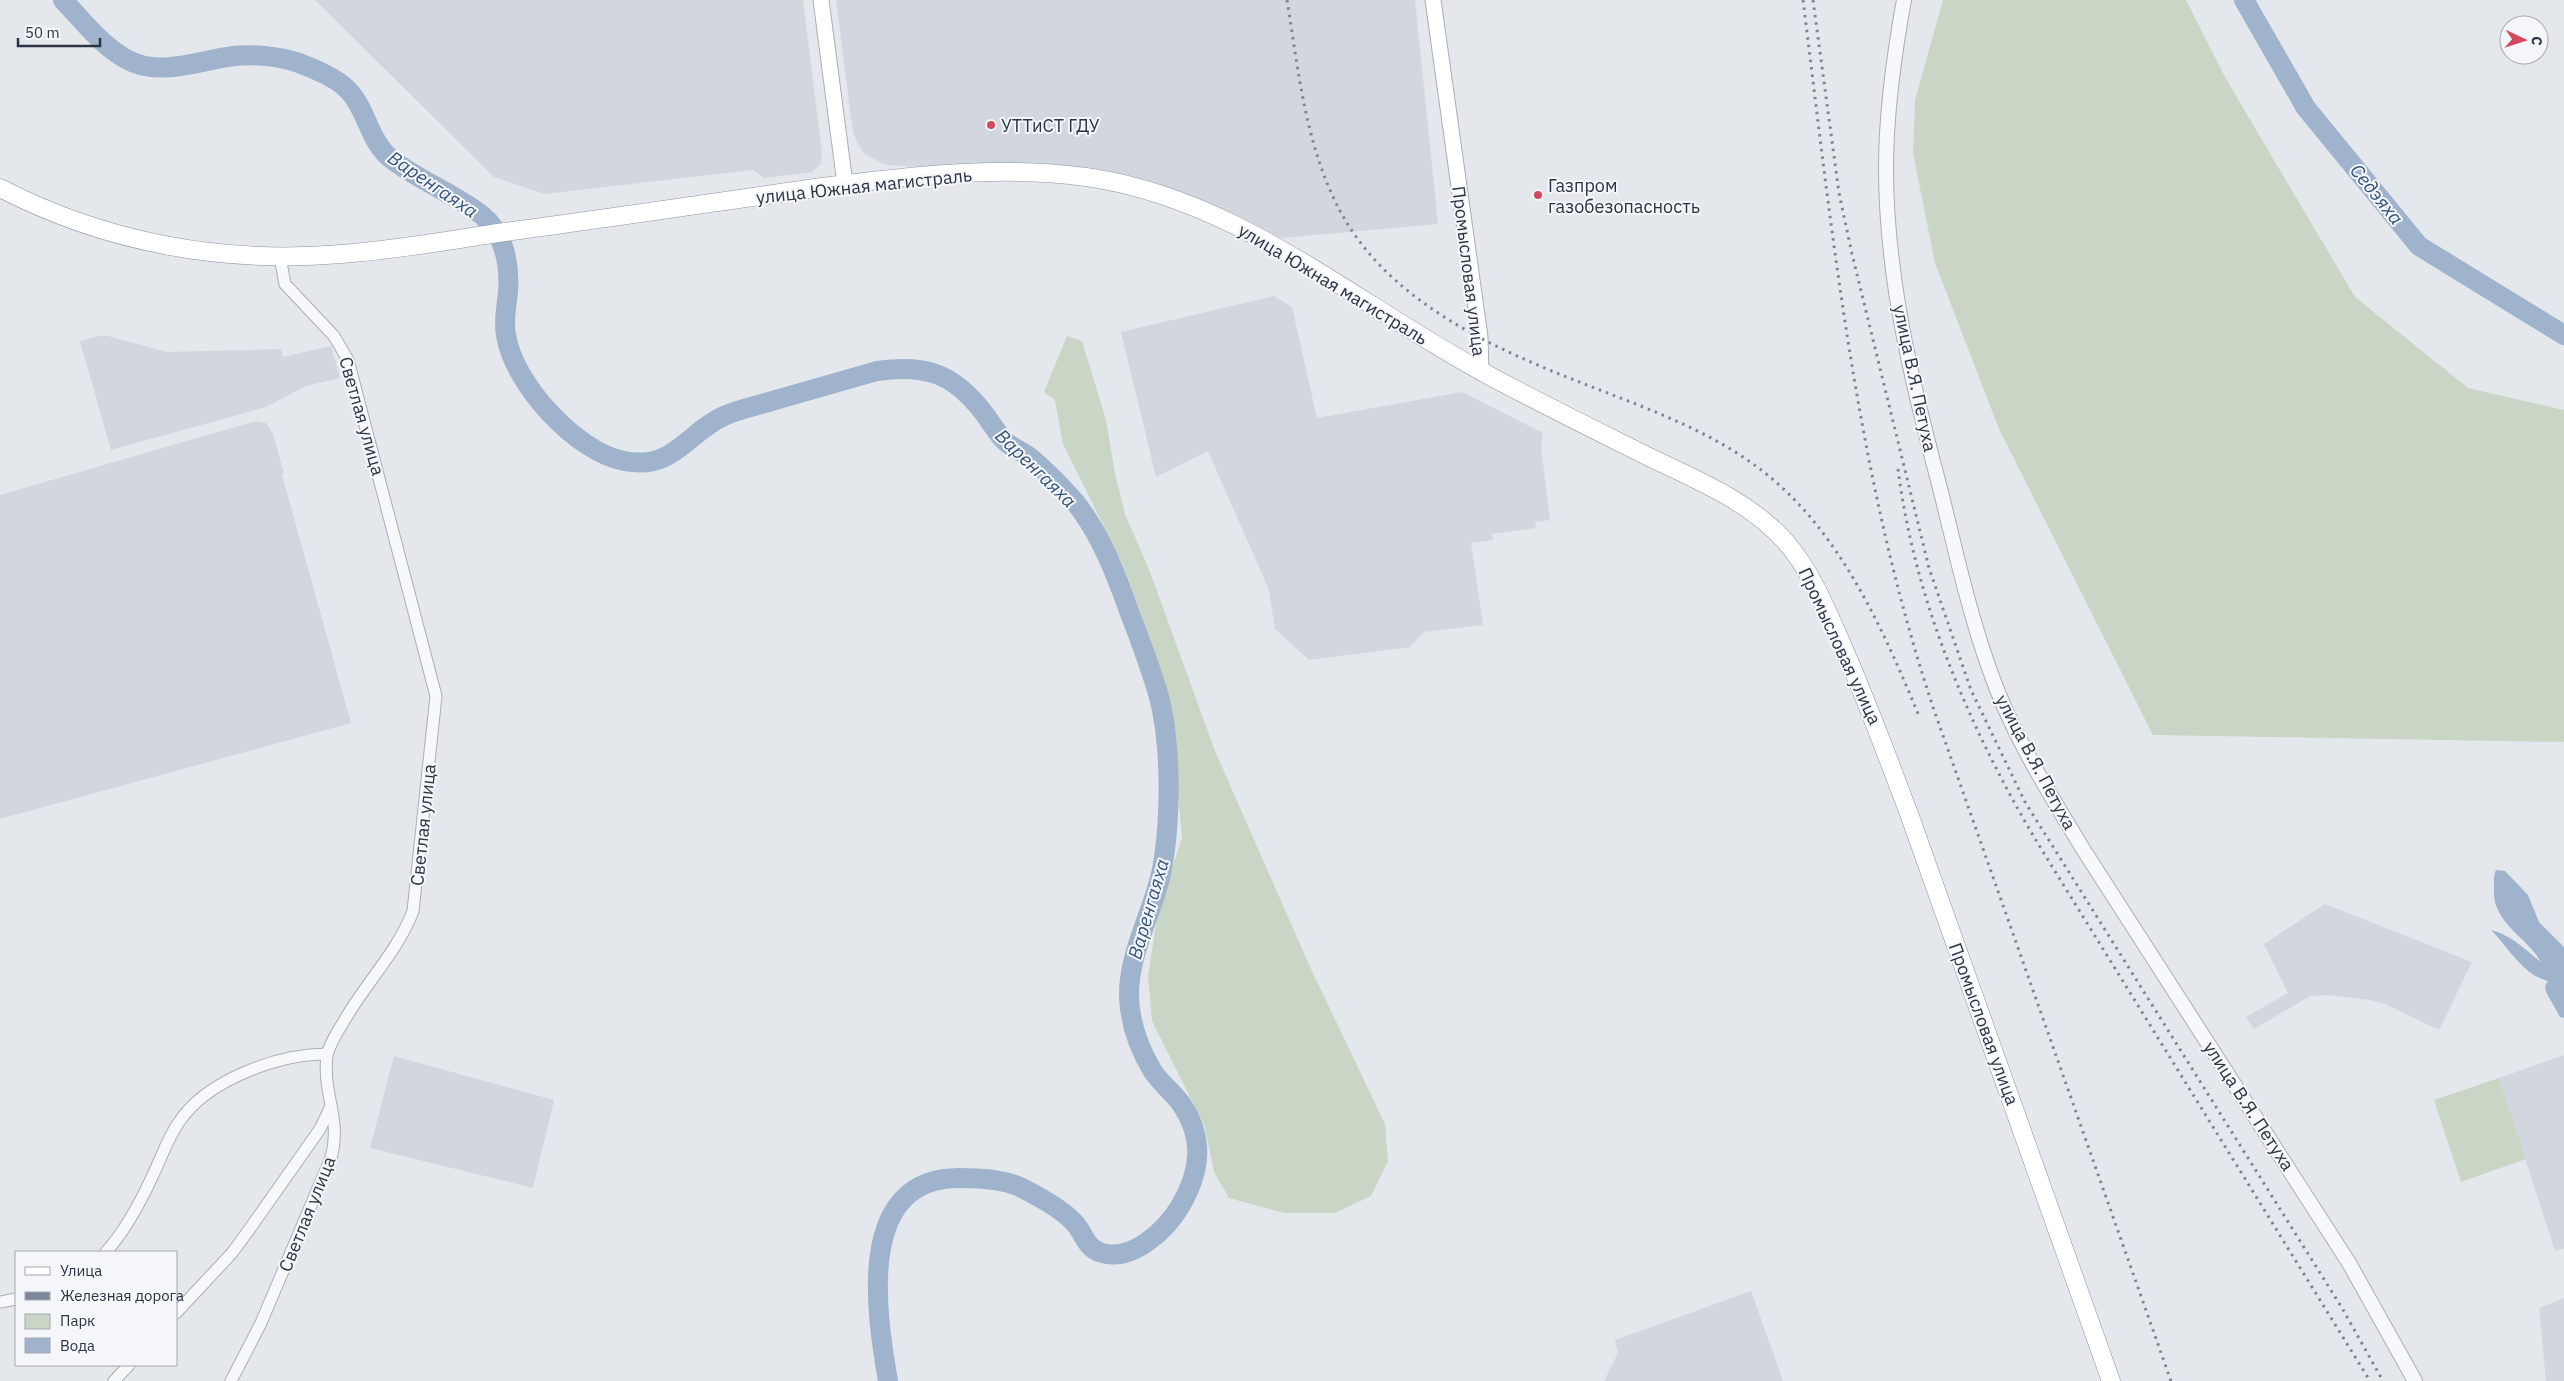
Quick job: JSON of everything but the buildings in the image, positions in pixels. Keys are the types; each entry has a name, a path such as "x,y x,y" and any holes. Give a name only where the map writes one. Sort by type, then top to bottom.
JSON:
{"highway":[{"name":"улица Южная магистраль","path":"280,257 345,254 845,184 894,179 1025,173 1088,177 1145,190 1208,213 1276,246 1367,304 1481,372"},
{"path":"0,188 50,211 146,242 214,254 280,257"},
{"name":"Промысловая улица","path":"1481,372 1706,485 1750,510 1786,542 1813,581 1864,694 1905,803 2111,1381"}],"main road":[{"path":"820,0 845,184"},
{"name":"Промысловая улица","path":"1433,0 1480,337 1481,372"}],"street":[{"name":"улица В.Я. Петуха","path":"1904,0 1892,73 1888,126 1888,204 1894,280 1920,413 1989,668 2014,728 2073,833 2349,1263 2416,1381"},
{"name":"Светлая улица","path":"231,1381 261,1323 332,1158 336,1142 336,1126 327,1081 327,1054 353,1005 400,938 413,911 436,696 348,360 334,336 285,284 280,257"},
{"path":"107,1251 151,1179 179,1121 192,1108 207,1095 249,1070 302,1056 327,1054"},
{"path":"178,1311 232,1253 320,1130 331,1106"},
{"path":"0,1302 15,1298"},
{"path":"114,1381 128,1366"}],"shaded area":[{"path":"315,0 803,0 822,154 820,165 812,172 764,178 753,170 544,194 494,177"},
{"path":"836,0 1415,0 1438,224 1281,238 1224,209 1186,194 1127,177 886,165 863,153 853,133"},
{"path":"1274,296 1292,307 1317,418 1462,392 1543,433 1541,447 1550,520 1535,522 1536,528 1492,534 1493,540 1471,543 1483,625 1424,632 1410,647 1309,660 1275,629 1269,590 1208,451 1156,477 1121,332"},
{"path":"104,335 167,352 281,349 283,357 331,346 340,378 306,386 266,407 111,450 80,341"},
{"path":"256,421 266,423 273,434 284,474 282,475 351,723 0,819 0,495"},
{"path":"2325,904 2472,962 2439,1030 2385,1004 2370,1000 2329,995 2310,996 2254,1029 2246,1017 2288,993 2264,944"},
{"path":"2564,1055 2564,1248 2555,1251 2499,1078"},
{"path":"394,1056 554,1100 533,1188 370,1148"},
{"path":"1751,1291 1783,1381 1604,1381 1618,1353 1615,1340"},
{"path":"2564,1298 2564,1381 2546,1381 2539,1308"}],"green space":[{"path":"1943,0 2186,0 2226,79 2355,297 2468,388 2564,410 2564,742 2153,735 1999,429 1935,263 1913,153 1915,100"},
{"path":"1067,336 1082,341 1106,420 1115,474 1125,514 1150,572 1215,751 1311,969 1385,1124 1388,1161 1371,1196 1335,1213 1284,1213 1229,1198 1214,1172 1205,1127 1152,1021 1148,976 1157,918 1182,837 1169,701 1150,638 1123,565 1063,444 1055,400 1044,392"},
{"path":"2499,1078 2526,1159 2461,1182 2434,1100"}],"water":[{"path":"2496,870 2505,871 2528,895 2539,922 2564,947 2564,1018 2560,1017 2546,992 2545,986 2548,981 2539,978 2523,967 2491,930 2512,939 2541,962 2498,911 2494,889"}],"waterway":[{"name":"Варенгаяха","path":"63,0 108,47 126,59 139,64 152,67 166,67 234,56 266,56 299,63 337,81 347,89 354,97 377,142 390,158 413,174 460,200 490,223 501,241 507,260 508,291 505,329 511,354 534,394 550,413 567,430 605,455 624,461 641,463 655,461 668,456 711,423 736,411 877,371 894,369 924,371 937,374 961,388 983,412 1003,439 1032,459 1065,491 1084,514 1100,540 1113,568 1151,670 1162,708 1167,751 1169,796 1164,857 1156,892 1133,962 1129,997 1131,1016 1139,1044 1152,1070 1182,1105 1194,1130 1197,1154 1193,1179 1181,1205 1158,1233 1137,1248 1114,1255 1102,1253 1092,1248 1072,1220 1042,1199 1013,1184 983,1179 960,1178 926,1184 903,1200 888,1224 880,1253 878,1286 879,1320 888,1381"},
{"name":"Седэяха","path":"2244,0 2306,108 2419,246 2564,335"}],"railway":[{"path":"1287,0 1304,103 1325,179 1336,203 1356,237 1381,266 1410,292 1441,315 1475,335 1547,369 1677,421 1722,444 1765,473 1792,497 1816,524 1857,584 1890,650 1919,716"},
{"path":"1803,0 1825,180 1851,359 1885,536 1907,623 1934,710 2171,1381"},
{"path":"1813,0 1839,193 1852,254 1929,568 1971,690 2025,802 2342,1308 2383,1381"},
{"path":"1898,469 1906,519 1932,617 1969,712 1991,758 2040,847 2370,1381"}],"place":[{"name":"УТТиСТ ГДУ","path":"991,125"},
{"name":"Газпром газобезопасность","path":"1538,195"}]}
